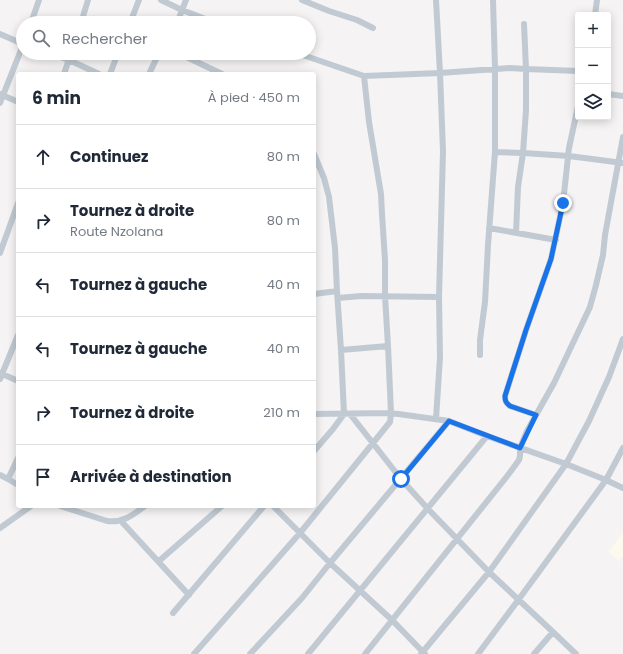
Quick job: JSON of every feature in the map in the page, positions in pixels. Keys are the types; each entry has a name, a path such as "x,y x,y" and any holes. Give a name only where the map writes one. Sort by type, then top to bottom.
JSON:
{"street":[{"path":"33,16 39,0"},
{"path":"83,16 88,0"},
{"path":"133,16 139,0"},
{"path":"161,0 198,16"},
{"path":"180,16 186,0"},
{"path":"302,0 329,12 357,20 373,28"},
{"path":"436,0 443,151 439,297 440,356 436,420"},
{"path":"480,355 496,152 493,0"},
{"path":"595,12 597,0"},
{"path":"516,233 518,187 523,153 526,110 524,24"},
{"path":"0,34 16,41"},
{"path":"0,103 1,95 16,60"},
{"path":"65,72 69,60 95,72"},
{"path":"111,72 115,60"},
{"path":"150,72 155,60"},
{"path":"193,60 218,72"},
{"path":"316,60 364,76 440,73 487,70 495,68 575,71"},
{"path":"194,654 300,533 390,422 391,413 385,296 385,260 380,194 369,122 364,76"},
{"path":"611,94 623,96"},
{"path":"1,95 16,101"},
{"path":"536,415 510,406 505,400 505,396 556,240 575,120"},
{"path":"365,654 519,460 520,448 554,383 590,307 604,255 605,235 621,162 623,137"},
{"path":"496,152 569,156 621,162"},
{"path":"316,159 324,178 329,197 335,248 347,414 373,443 401,479 489,572 576,654"},
{"path":"0,253 16,209"},
{"path":"489,228 556,240"},
{"path":"316,294 337,291"},
{"path":"338,298 361,296 439,297"},
{"path":"275,508 360,592 392,620 424,653 489,572 566,464 589,421 609,377 623,339"},
{"path":"16,340 1,376 16,380"},
{"path":"342,350 388,346"},
{"path":"316,414 391,413 449,421 566,464 623,488"},
{"path":"316,449 347,414"},
{"path":"250,654 302,598 449,421"},
{"path":"308,654 487,436"},
{"path":"478,654 606,480 623,448"},
{"path":"8,479 16,462"},
{"path":"0,475 16,484"},
{"path":"0,528 28,508"},
{"path":"66,508 114,522 128,518 142,508"},
{"path":"159,561 220,508"},
{"path":"173,613 262,508"},
{"path":"121,521 189,595"},
{"path":"534,654 553,632"}],"shaded area":[{"path":"623,533 623,556 619,561 608,552"}],"route":[{"path":"401,479 449,421 520,448 536,415 510,406 507,404 505,396 551,259 563,203"}]}
